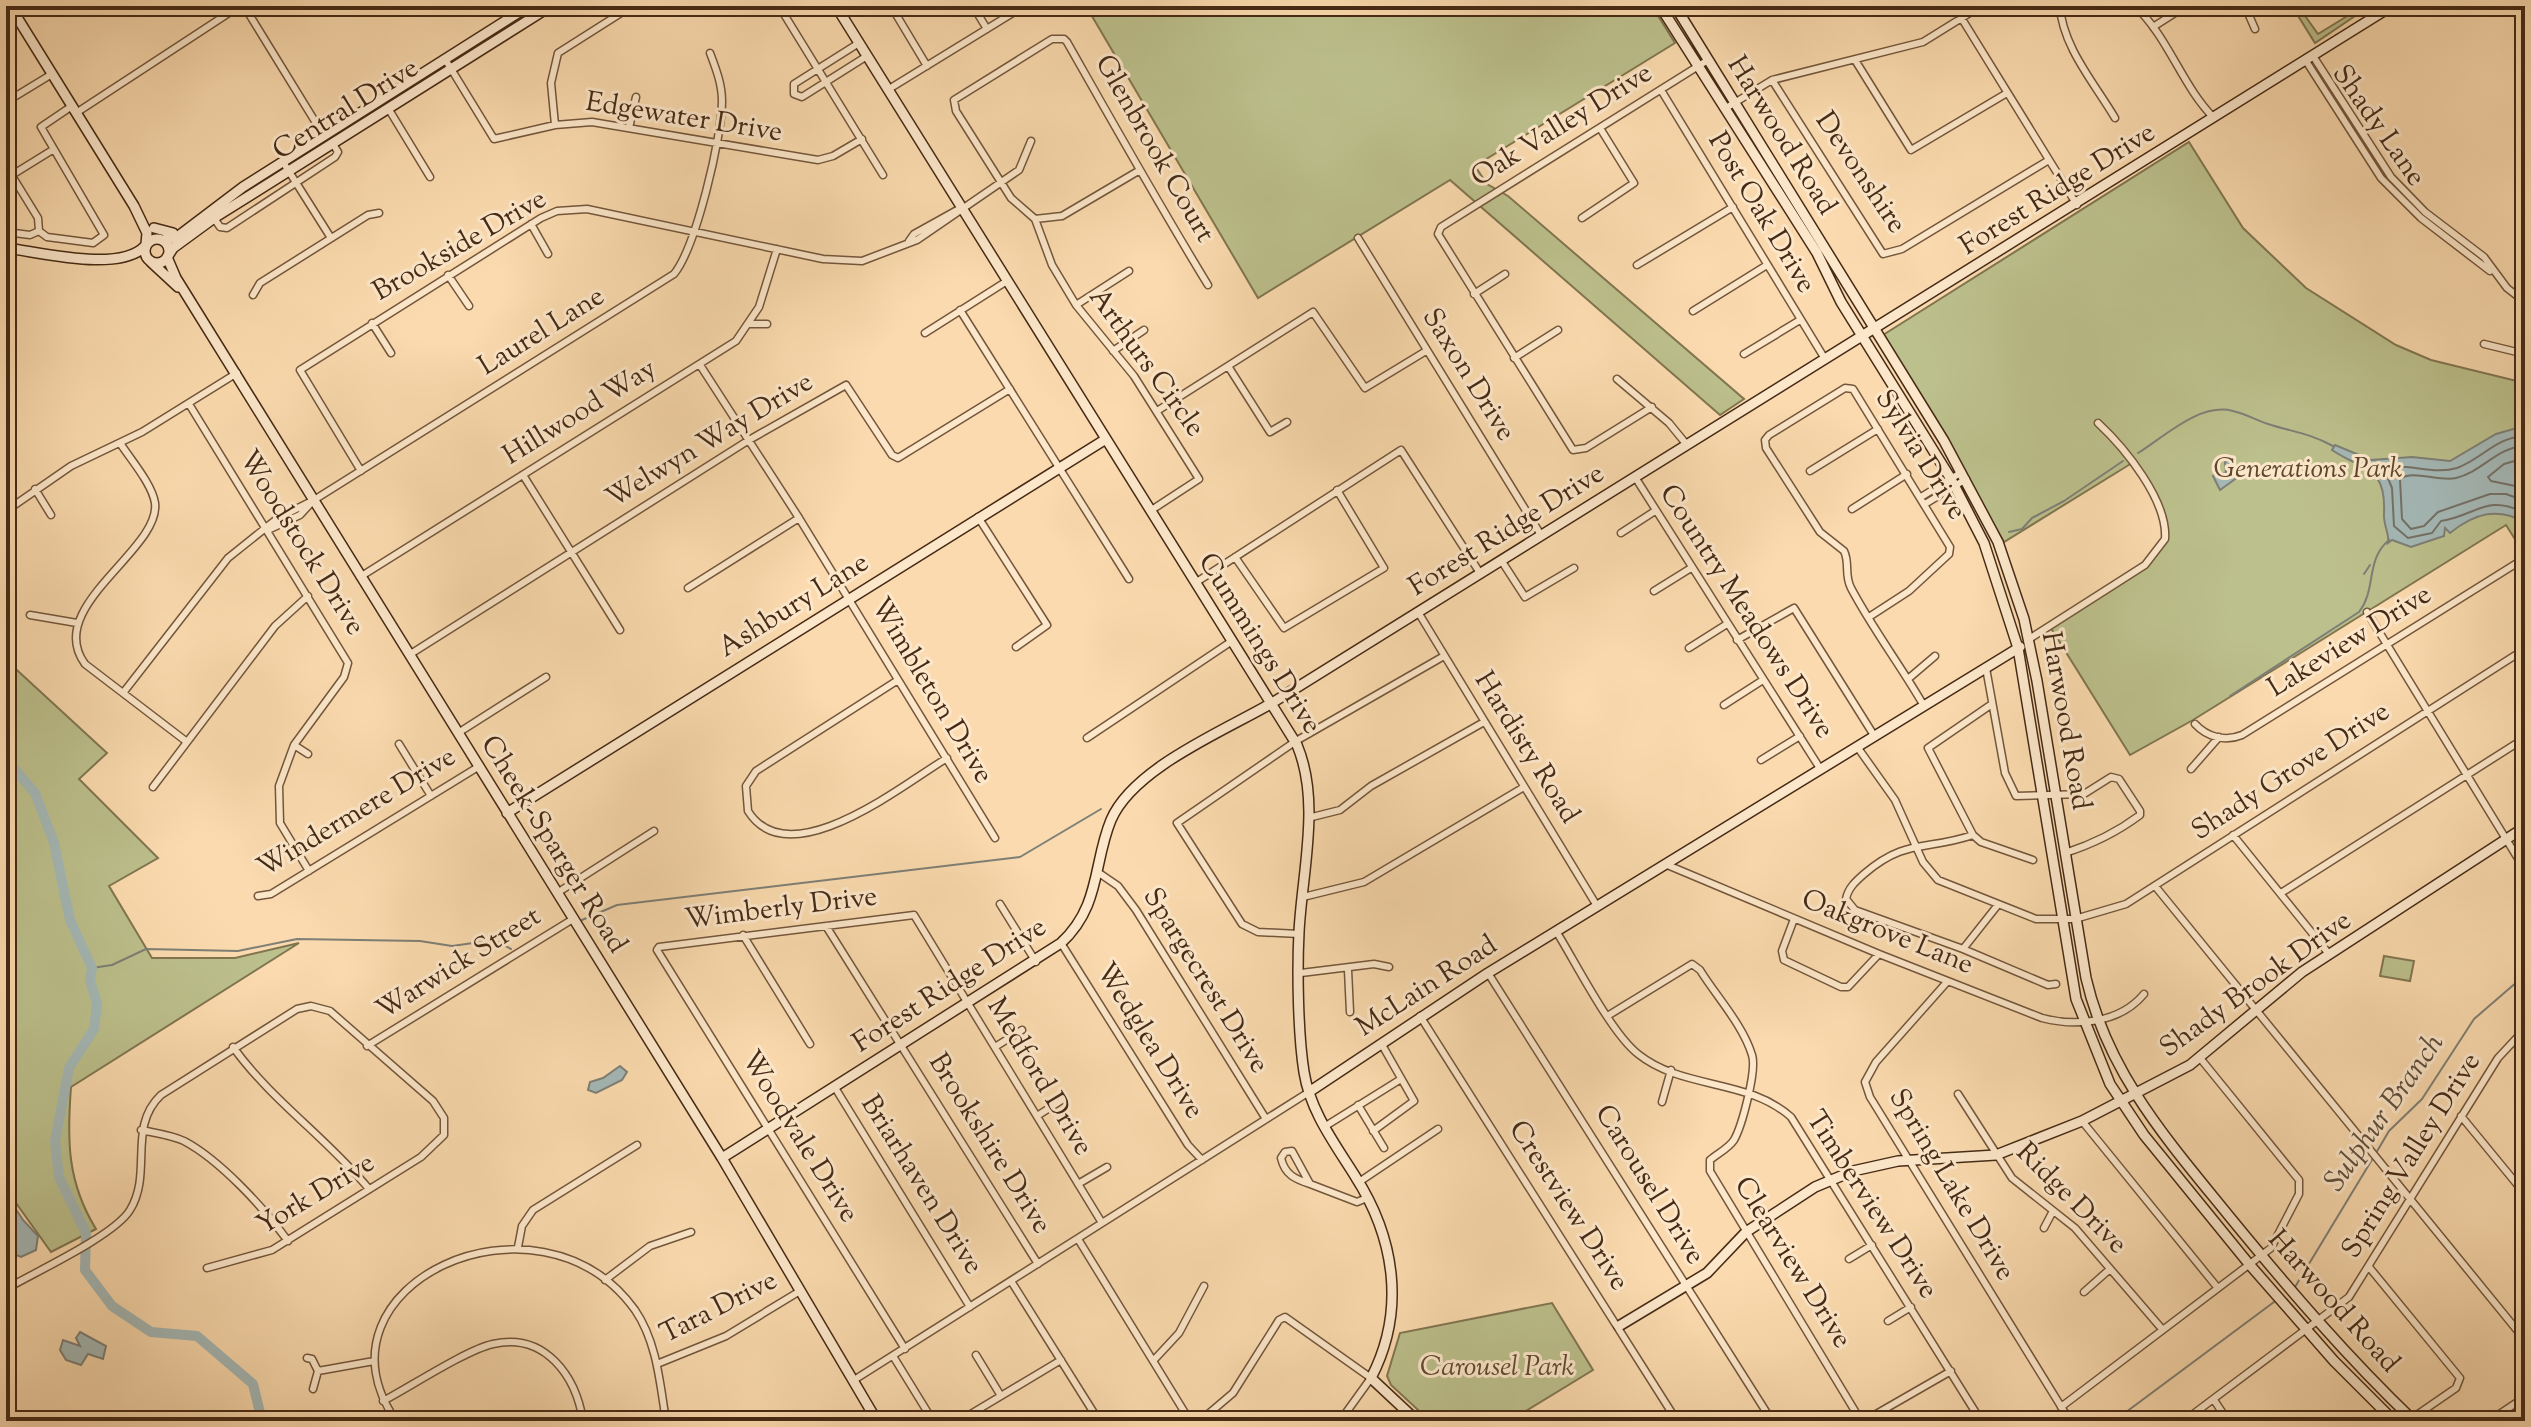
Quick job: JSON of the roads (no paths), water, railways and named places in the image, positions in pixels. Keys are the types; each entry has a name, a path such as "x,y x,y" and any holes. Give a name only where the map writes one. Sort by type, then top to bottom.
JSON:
{"main road":[{"path":"10,6 134,206 147,233 146,245 151,262"},
{"name":"Central Drive","path":"162,240 177,237 193,222 283,162 529,6"},
{"name":"Central Drive","path":"168,256 173,248 214,218 551,6"},
{"name":"Cummings Drive","path":"836,6 1296,741 1305,768 1308,818 1299,934 1301,1045 1309,1092 1324,1127 1359,1182 1384,1232 1392,1271 1389,1325 1384,1349 1371,1378"},
{"name":"Harwood Road","path":"1660,6 1704,63 1874,329 1964,476 2003,554 2029,639 2075,919 2097,1020 2134,1095 2171,1147 2318,1323 2412,1420"},
{"name":"Harwood Road","path":"1675,6 1704,63"},
{"name":"Forest Ridge Drive","path":"722,1158 767,1127 1036,962 1061,943 1080,921 1099,873 1111,821 1122,801 1139,784 2077,205 2392,6"},
{"name":"Harwood Road","path":"1731,105 1862,336 1953,482 1984,543 2018,648 2061,918 2082,1022 2121,1102 2249,1264 2307,1331 2394,1421"},
{"path":"6,248 108,260 124,265 159,263 168,256 169,249 134,206"},
{"path":"154,228 173,233 193,222"},
{"path":"108,260 131,257 151,240 162,240"},
{"name":"Cheek-Sparger Road","path":"168,256 187,294 360,577 722,1158 877,1421"},
{"name":"Cheek-Sparger Road","path":"151,262 187,294"},
{"name":"Ashbury Lane","path":"507,813 1106,439"},
{"name":"McLain Road","path":"1309,1092 1488,973 1925,707 2029,639"},
{"name":"Shady Brook Drive","path":"1619,1326 1707,1273 1746,1232 1831,1180 1853,1171 1908,1159 1996,1155 2082,1121 2134,1095 2200,1058 2288,982 2525,827"},
{"path":"1371,1378 1417,1421"}],"street":[{"path":"555,125 551,83 558,53 632,6"},
{"path":"779,6 883,175"},
{"path":"891,6 927,66"},
{"path":"973,6 987,29"},
{"path":"889,89 1024,6"},
{"path":"1954,6 2077,205"},
{"path":"1731,105 1772,80 1923,42 1981,6"},
{"path":"2060,6 2061,22 2068,40 2115,118"},
{"path":"2135,6 2153,27 2198,101 2214,118"},
{"path":"2153,27 2186,6"},
{"path":"2245,6 2255,29"},
{"path":"6,166 38,218 39,231 47,237 93,243 104,235 41,125 74,109 232,8 242,7 324,136"},
{"name":"Glenbrook Court","path":"1002,184 956,111 954,100 1060,36 1067,42 1208,285"},
{"path":"859,43 794,84 794,94 802,97 867,56"},
{"name":"Laurel Lane","path":"123,693 228,558 267,530 278,518 314,500 674,274 693,231 717,142 722,95 710,53"},
{"name":"Shady Lane","path":"2310,58 2385,182 2421,218 2493,273 2525,302"},
{"name":"Edgewater Drive","path":"445,59 491,138 555,125 592,122 818,160 833,156 862,139"},
{"path":"1855,60 1911,150 2007,93"},
{"name":"Oak Valley Drive","path":"1474,294 1439,236 1439,230 1704,63"},
{"path":"6,102 52,74"},
{"name":"Devonshire","path":"1772,80 1883,254 1902,249 2049,160"},
{"name":"Post Oak Drive","path":"1661,90 1825,359"},
{"path":"629,128 636,97"},
{"path":"383,100 430,177"},
{"path":"1582,218 1634,183 1600,128"},
{"path":"1031,141 1019,170 1002,184 1015,204 1035,219 1062,216 1140,170"},
{"path":"214,218 220,227 227,228 297,185 335,157 338,152 333,144"},
{"path":"12,175 54,149"},
{"path":"283,162 331,238"},
{"name":"Brookside Drive","path":"361,471 300,370 448,275 557,211 574,208 823,259 862,261 917,240 1002,184"},
{"path":"1637,265 1733,207"},
{"path":"253,295 260,283 368,215 379,213"},
{"name":"Arthurs Circle","path":"1035,219 1046,254 1076,305 1157,411 1199,479 1150,511"},
{"path":"531,224 548,254"},
{"path":"6,232 30,235 39,231"},
{"name":"Saxon Drive","path":"1358,238 1541,535"},
{"name":"Hillwood Way","path":"360,577 736,341 750,324 777,249"},
{"path":"1693,311 1767,265"},
{"path":"1076,305 1129,271"},
{"path":"1505,274 1474,294 1573,450 1586,448 1652,407"},
{"path":"448,275 469,306"},
{"path":"925,333 1007,281"},
{"path":"960,310 1129,579"},
{"path":"1157,411 1313,312 1365,388 1426,351"},
{"path":"1744,354 1800,320"},
{"path":"372,323 391,353"},
{"path":"750,324 767,324"},
{"path":"1113,351 1144,330"},
{"path":"1514,358 1558,330"},
{"path":"2484,344 2521,353 2525,332"},
{"name":"Wimbleton Drive","path":"700,365 799,518 995,838"},
{"path":"1228,366 1270,432 1287,422"},
{"path":"6,511 35,489 189,404 237,373"},
{"path":"1617,379 1652,407 1687,445"},
{"name":"Welwyn Way Drive","path":"409,655 749,440 846,385 892,455 898,458 1010,389"},
{"name":"Sylvia Drive","path":"1850,388 1878,429 1950,547 1949,554 1909,591 1869,617 1848,581 1847,556 1826,538 1799,503 1766,448 1765,440 1850,388"},
{"name":"Woodstock Drive","path":"189,404 348,663 344,677 294,745 279,786 278,812 286,835 309,871"},
{"path":"2029,639 2145,565 2165,539 2165,520 2156,499 2119,443 2098,423"},
{"path":"1810,471 1878,429"},
{"path":"120,443 153,496 155,508 146,529 77,623 74,639 79,656 187,742"},
{"path":"1195,583 1397,451 1403,451 1480,573"},
{"path":"1852,509 1907,474"},
{"path":"523,475 620,630"},
{"path":"1923,500 1964,476"},
{"name":"Country Meadows Drive","path":"1635,477 1821,770"},
{"path":"35,489 51,515"},
{"path":"1235,557 1284,628 1384,568 1337,490"},
{"path":"1621,533 1655,511"},
{"path":"978,517 1047,625 1016,647"},
{"path":"688,588 799,518"},
{"name":"Lakeview Drive","path":"2219,737 2242,735 2525,558"},
{"path":"1501,560 1525,597 1574,568"},
{"path":"1654,591 1691,568"},
{"path":"153,787 286,613 308,596"},
{"path":"1737,640 1794,608 1875,737"},
{"name":"Hardisty Road","path":"1418,612 1597,906"},
{"path":"2367,612 2525,870"},
{"path":"30,615 77,623"},
{"path":"1869,617 1925,707"},
{"path":"1689,648 1727,624"},
{"path":"1087,738 1232,641"},
{"name":"Shady Grove Drive","path":"1858,748 1895,800 1928,871 1938,880 2036,919 2075,919 2118,908 2155,886 2525,649"},
{"path":"1299,934 1258,932 1242,924 1177,823 1296,741 1444,656"},
{"path":"1908,679 1935,656"},
{"path":"1986,668 2005,773 2013,791 2023,798 2084,794 2111,777 2119,779 2140,811 2140,815 2116,831 2065,853"},
{"path":"457,733 546,677"},
{"path":"898,680 765,764 749,779 745,794 748,811 760,825 791,833 821,832 947,758"},
{"path":"1724,705 1763,680"},
{"path":"1992,704 1928,748 1973,835 1981,842 2033,860"},
{"path":"1308,818 1340,810 1371,786 1484,722"},
{"path":"2191,769 2219,737 2203,732 2195,724"},
{"path":"1761,760 1800,736"},
{"path":"2281,893 2525,738"},
{"path":"399,744 431,796"},
{"path":"294,745 308,754"},
{"name":"Windermere Drive","path":"258,896 271,894 478,767"},
{"path":"1303,897 1364,882 1524,787"},
{"path":"557,893 654,831"},
{"path":"1973,835 1892,852 1860,878 1847,895 1855,910 1963,949 2048,985 2056,984"},
{"path":"2233,835 2329,954"},
{"name":"Oakgrove Lane","path":"1665,864 1947,982 2042,1018 2082,1022 2097,1020 2127,1009 2144,994"},
{"name":"Spargecrest Drive","path":"1099,873 1118,886 1136,910 1266,1119"},
{"path":"2155,886 2525,1340"},
{"path":"1000,904 1036,962"},
{"path":"1963,949 1997,906"},
{"name":"Wimberly Drive","path":"657,948 911,914"},
{"name":"Medford Drive","path":"911,914 918,920 1102,1223"},
{"name":"Warwick Street","path":"367,1046 573,919"},
{"path":"1794,919 1782,951 1784,960 1841,987 1848,987 1879,954"},
{"name":"Brookshire Drive","path":"826,926 1038,1264"},
{"name":"Timberview Drive","path":"1556,931 1639,1056 1671,1070 1748,1090 1774,1102 1791,1117 1981,1421"},
{"path":"743,935 810,1044"},
{"name":"Wedglea Drive","path":"1061,943 1188,1145 1202,1160"},
{"name":"Woodvale Drive","path":"657,948 905,1349"},
{"path":"1301,973 1348,970 1374,964 1389,967"},
{"name":"Clearview Drive","path":"1609,1015 1692,964 1700,970 1753,1056 1748,1090 1733,1141 1710,1160 1708,1166 1862,1421"},
{"path":"1348,970 1350,1012"},
{"name":"Carousel Drive","path":"1488,973 1772,1421"},
{"name":"Spring Lake Drive","path":"1947,982 1867,1076 1870,1097 2070,1421"},
{"path":"6,1289 118,1223 133,1203 139,1176 141,1130 149,1108 161,1095 233,1047 305,1007 330,1011 367,1046"},
{"name":"Crestview Drive","path":"1420,1016 1677,1421"},
{"name":"Spring Valley Drive","path":"2184,1421 2349,1297 2498,1058 2525,1029"},
{"path":"995,1047 1022,1030"},
{"path":"1373,1131 1414,1103 1381,1043"},
{"name":"York Drive","path":"207,1268 258,1256 288,1241 440,1141 446,1125 440,1110 421,1089 367,1046"},
{"path":"233,1047 263,1086 337,1151 369,1189"},
{"path":"2061,1407 2276,1242 2301,1185 2200,1058"},
{"path":"1662,1102 1671,1070"},
{"path":"1324,1127 1401,1079"},
{"name":"Briarhaven Drive","path":"834,1086 970,1307"},
{"name":"McLain Road","path":"854,1380 1309,1092"},
{"name":"Ridge Drive","path":"1958,1094 2012,1178 2075,1228 2162,1329"},
{"path":"1037,1116 1065,1098"},
{"path":"1358,1105 1384,1148"},
{"path":"2461,1116 2525,1194"},
{"path":"2082,1121 2217,1287"},
{"path":"1359,1182 1438,1129"},
{"path":"141,1130 184,1142 206,1156 264,1211 288,1241"},
{"path":"518,1247 522,1226 533,1210 637,1145"},
{"path":"1310,1184 1299,1158 1292,1151 1285,1152 1283,1166 1290,1176 1310,1184 1357,1202 1367,1198"},
{"path":"1078,1184 1107,1167"},
{"path":"2044,1228 2053,1211"},
{"path":"605,1280 650,1246 691,1232"},
{"path":"1078,1239 1190,1421"},
{"path":"1849,1259 1872,1245"},
{"path":"396,1421 383,1401 374,1361 375,1344 383,1321 407,1289 469,1255 518,1247 561,1255 605,1280 635,1310 657,1364 666,1421"},
{"path":"2369,1267 2460,1378 2456,1388 2412,1420"},
{"path":"2084,1292 2110,1269"},
{"path":"1011,1281 1099,1421"},
{"path":"1153,1361 1179,1333 1204,1286"},
{"name":"Tara Drive","path":"657,1364 726,1336 800,1291"},
{"path":"1888,1321 1911,1307"},
{"path":"1200,1421 1233,1393 1282,1318 1289,1318 1371,1378 1340,1421"},
{"path":"383,1401 484,1348 519,1345 550,1355 562,1366 578,1394 583,1421"},
{"path":"976,1355 1001,1396"},
{"path":"893,1356 933,1421"},
{"path":"307,1358 312,1359 318,1371 313,1389"},
{"path":"959,1421 1061,1360"},
{"path":"318,1371 374,1361"},
{"path":"1862,1421 1951,1371"},
{"path":"2489,1421 2525,1397"},
{"path":"2214,1400 2228,1421"},
{"path":"786,1421 797,1417"}],"water":[{"path":"2525,428 2525,522 2515,517 2486,514 2450,533 2445,528 2444,536 2411,547 2392,540 2388,543 2384,498 2377,478 2332,450 2335,445 2371,460 2412,457 2450,461 2496,434"},
{"path":"2235,461 2233,467 2238,477 2220,490 2213,476 2218,472 2226,474 2225,462"},
{"path":"620,1066 627,1072 622,1080 596,1093 588,1090 590,1082 603,1078"},
{"path":"6,1194 38,1236 36,1250 21,1257 11,1253 6,1239"},
{"path":"80,1332 106,1346 103,1359 88,1354 81,1365 66,1360 60,1350 63,1340 80,1346 76,1338"}],"waterway":[{"path":"2138,453 2195,416 2221,410 2238,412 2333,446"},
{"path":"2009,532 2022,529 2032,518 2064,501 2123,461"},
{"path":"2230,696 2359,612 2368,594 2377,556 2389,540"},
{"path":"2364,574 2370,565"},
{"path":"6,765 11,765 35,793 54,843 70,920 92,968 90,980 97,1004 94,1029 69,1068 55,1141 59,1177 86,1233 85,1270 112,1306 151,1332 197,1336 253,1384 262,1421"},
{"path":"582,920 617,905 1020,857 1101,809"},
{"path":"92,968 112,965 146,949 238,951 297,939 420,941 452,946 494,940 511,949"},
{"name":"Sulphur Branch","path":"2376,1153 2389,1131 2422,1099 2474,1019 2525,975"},
{"name":"Sulphur Branch","path":"2295,1287 2373,1158"},
{"name":"Sulphur Branch","path":"2114,1421 2274,1302"}],"park label":[{"name":"Generations Park","path":"2308,470"},
{"name":"Carousel Park","path":"1497,1368"}]}
